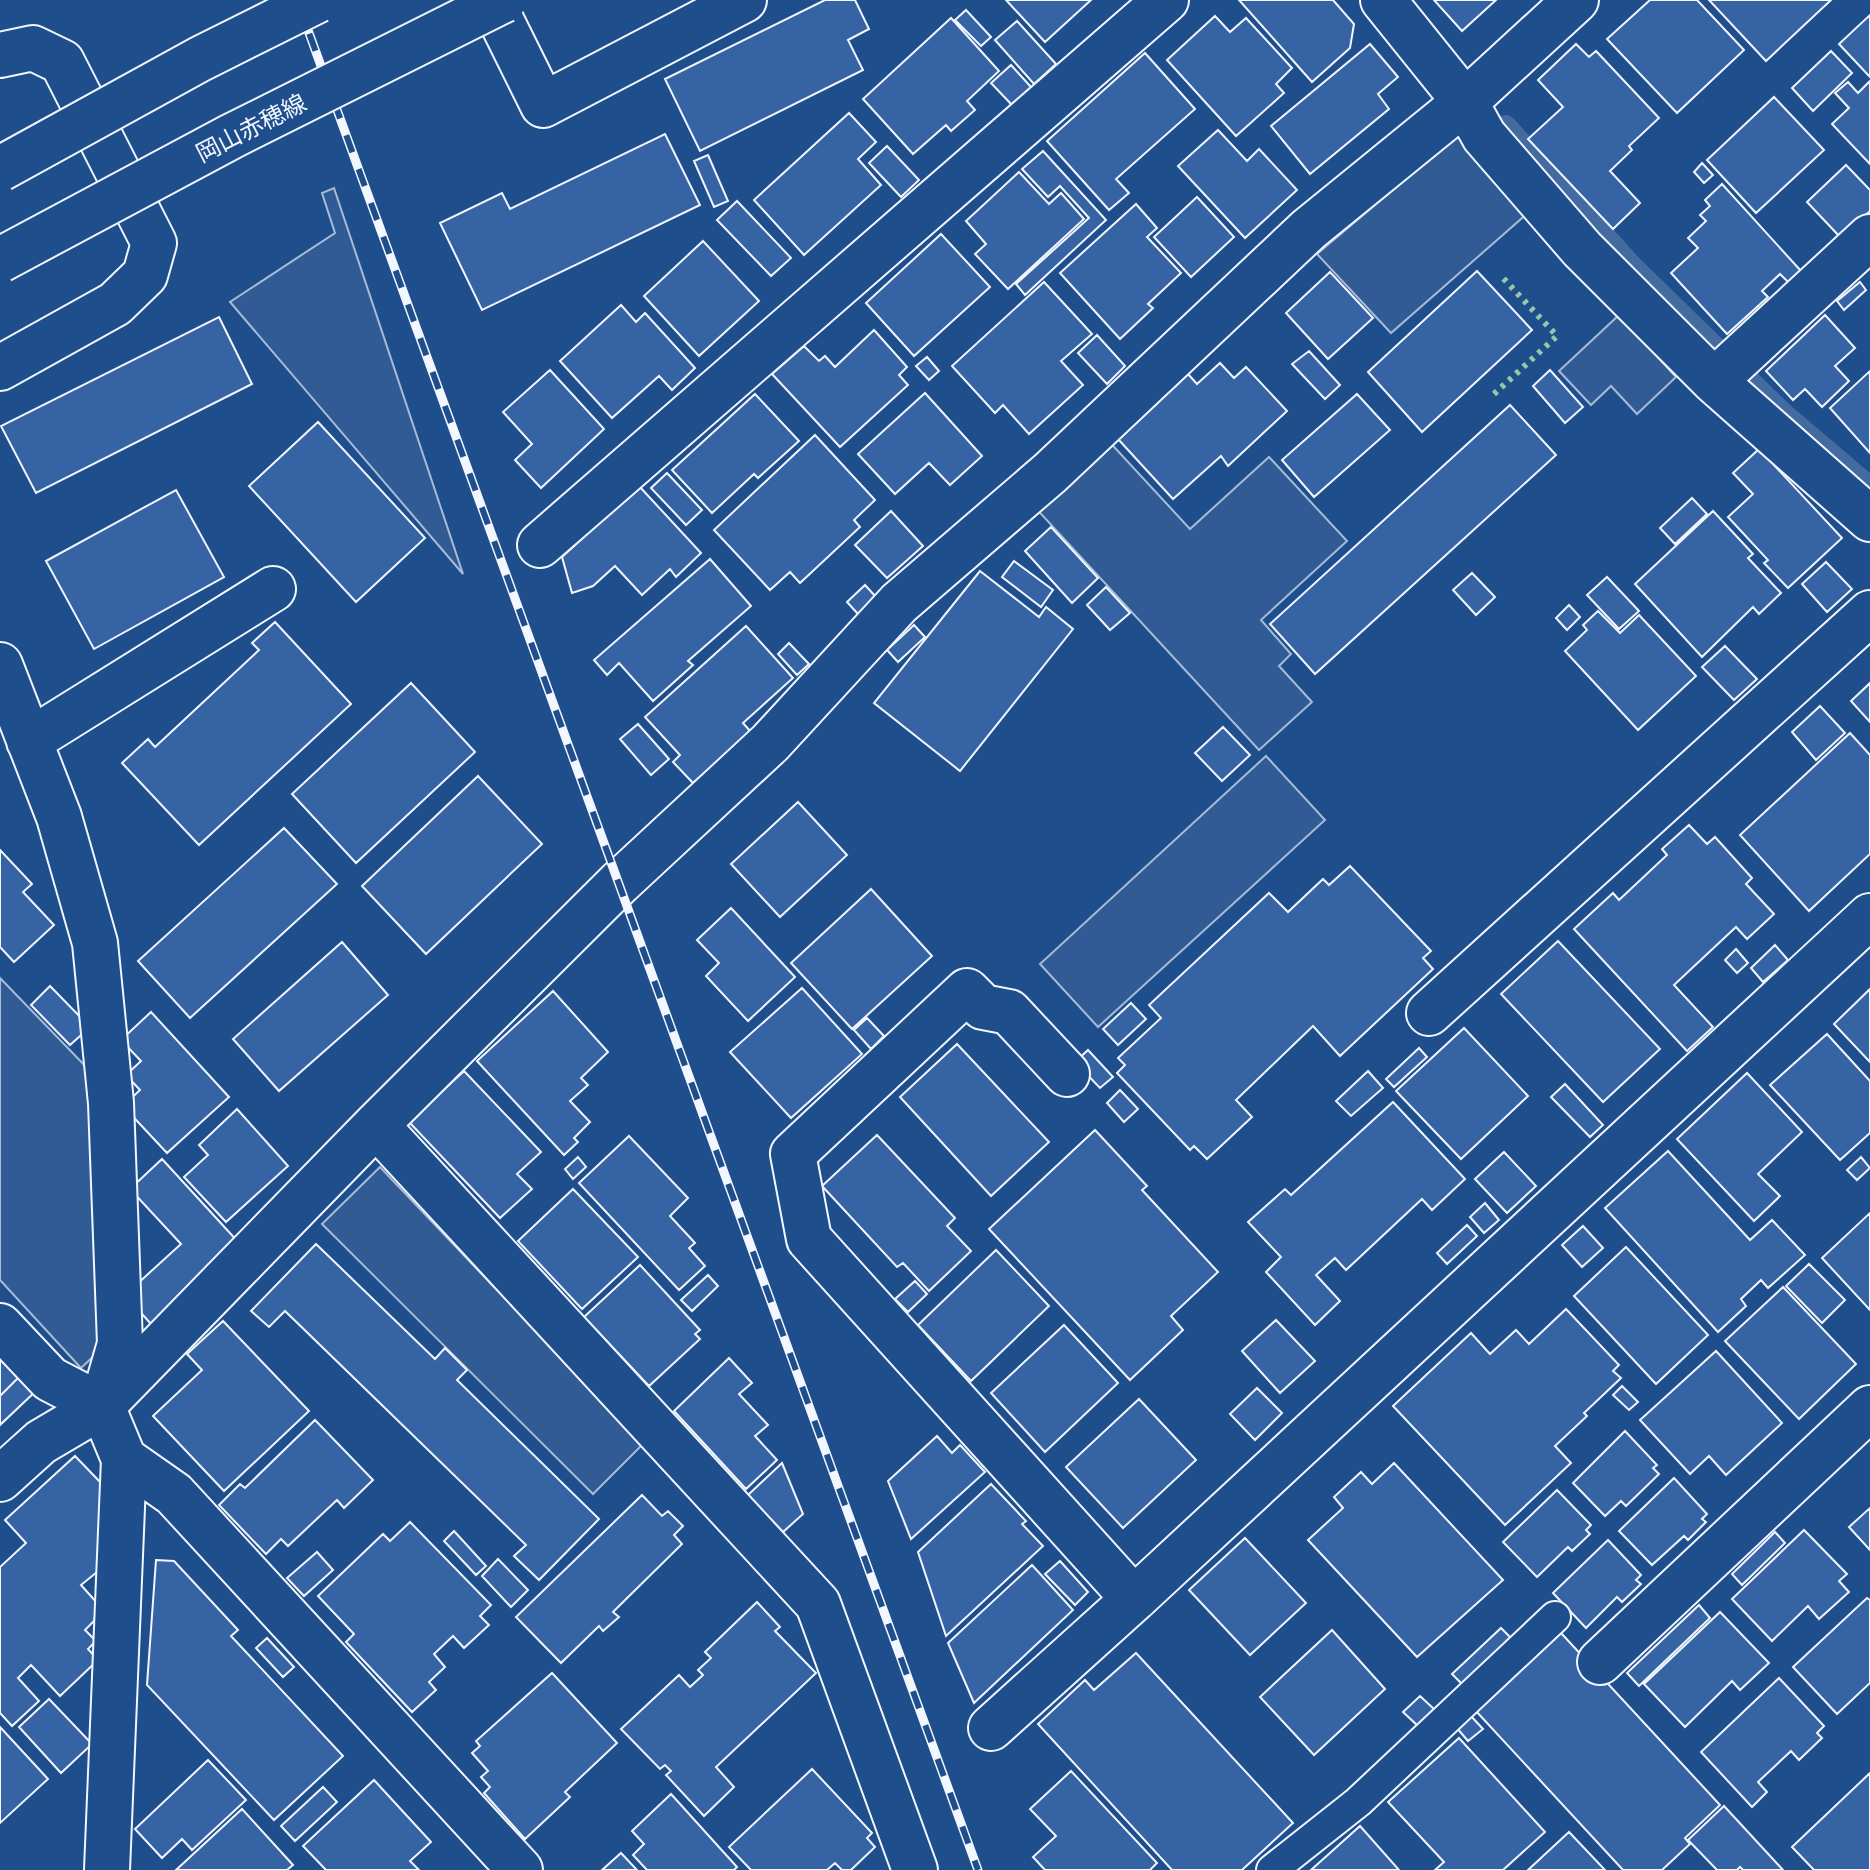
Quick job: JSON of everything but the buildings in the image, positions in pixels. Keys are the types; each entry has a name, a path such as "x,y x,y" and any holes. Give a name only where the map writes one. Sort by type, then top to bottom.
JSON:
{"street":[{"path":"0,169 200,59 318,0"},
{"path":"491,0 543,105 744,0"},
{"name":"岡山赤穂線","path":"0,260 232,136 504,0"},
{"path":"540,545 1166,0"},
{"path":"1383,0 1465,102 1484,136 1582,249 1726,369 1870,519"},
{"path":"0,1479 41,1442 102,1406 376,1125 619,883 770,743 899,603 1050,473 1309,229 1465,102 1576,0"},
{"path":"0,55 33,48 62,62 154,243 145,275 115,304 0,368"},
{"path":"1726,369 1870,237"},
{"path":"29,741 273,589"},
{"path":"1429,1013 1870,613"},
{"path":"0,665 59,817 95,943 111,1103 120,1344 102,1406 124,1459 114,1864"},
{"path":"991,1728 1870,916"},
{"path":"1067,1074 1009,1012 983,1007 967,991 793,1154 809,1239 1134,1599"},
{"path":"376,1125 818,1604 915,1870"},
{"path":"0,1326 50,1379 102,1406"},
{"path":"1600,1662 1870,1408"},
{"path":"124,1459 174,1494 520,1870"}],"lane":[{"path":"1272,1870 1358,1802 1555,1617"}],"shaded area":[{"path":"1459,134 1529,212 1391,333 1317,254"},
{"path":"334,188 463,574 230,302 335,233 322,193"},
{"path":"1619,315 1676,377 1637,414 1611,386 1591,405 1559,371"},
{"path":"1104,436 1190,529 1269,457 1347,541 1261,620 1291,654 1279,666 1312,702 1259,750 1031,503"},
{"path":"1266,756 1325,820 1098,1027 1040,964"},
{"path":"0,978 92,1073 99,1351 81,1368 0,1280"},
{"path":"380,1167 643,1444 593,1494 322,1224"}],"waterway":[{"path":"1506,125 1632,265 1785,414 1870,486"}],"railway":[{"path":"297,0 978,1870"}],"hedge":[{"path":"1494,394 1557,336 1503,278"}]}
